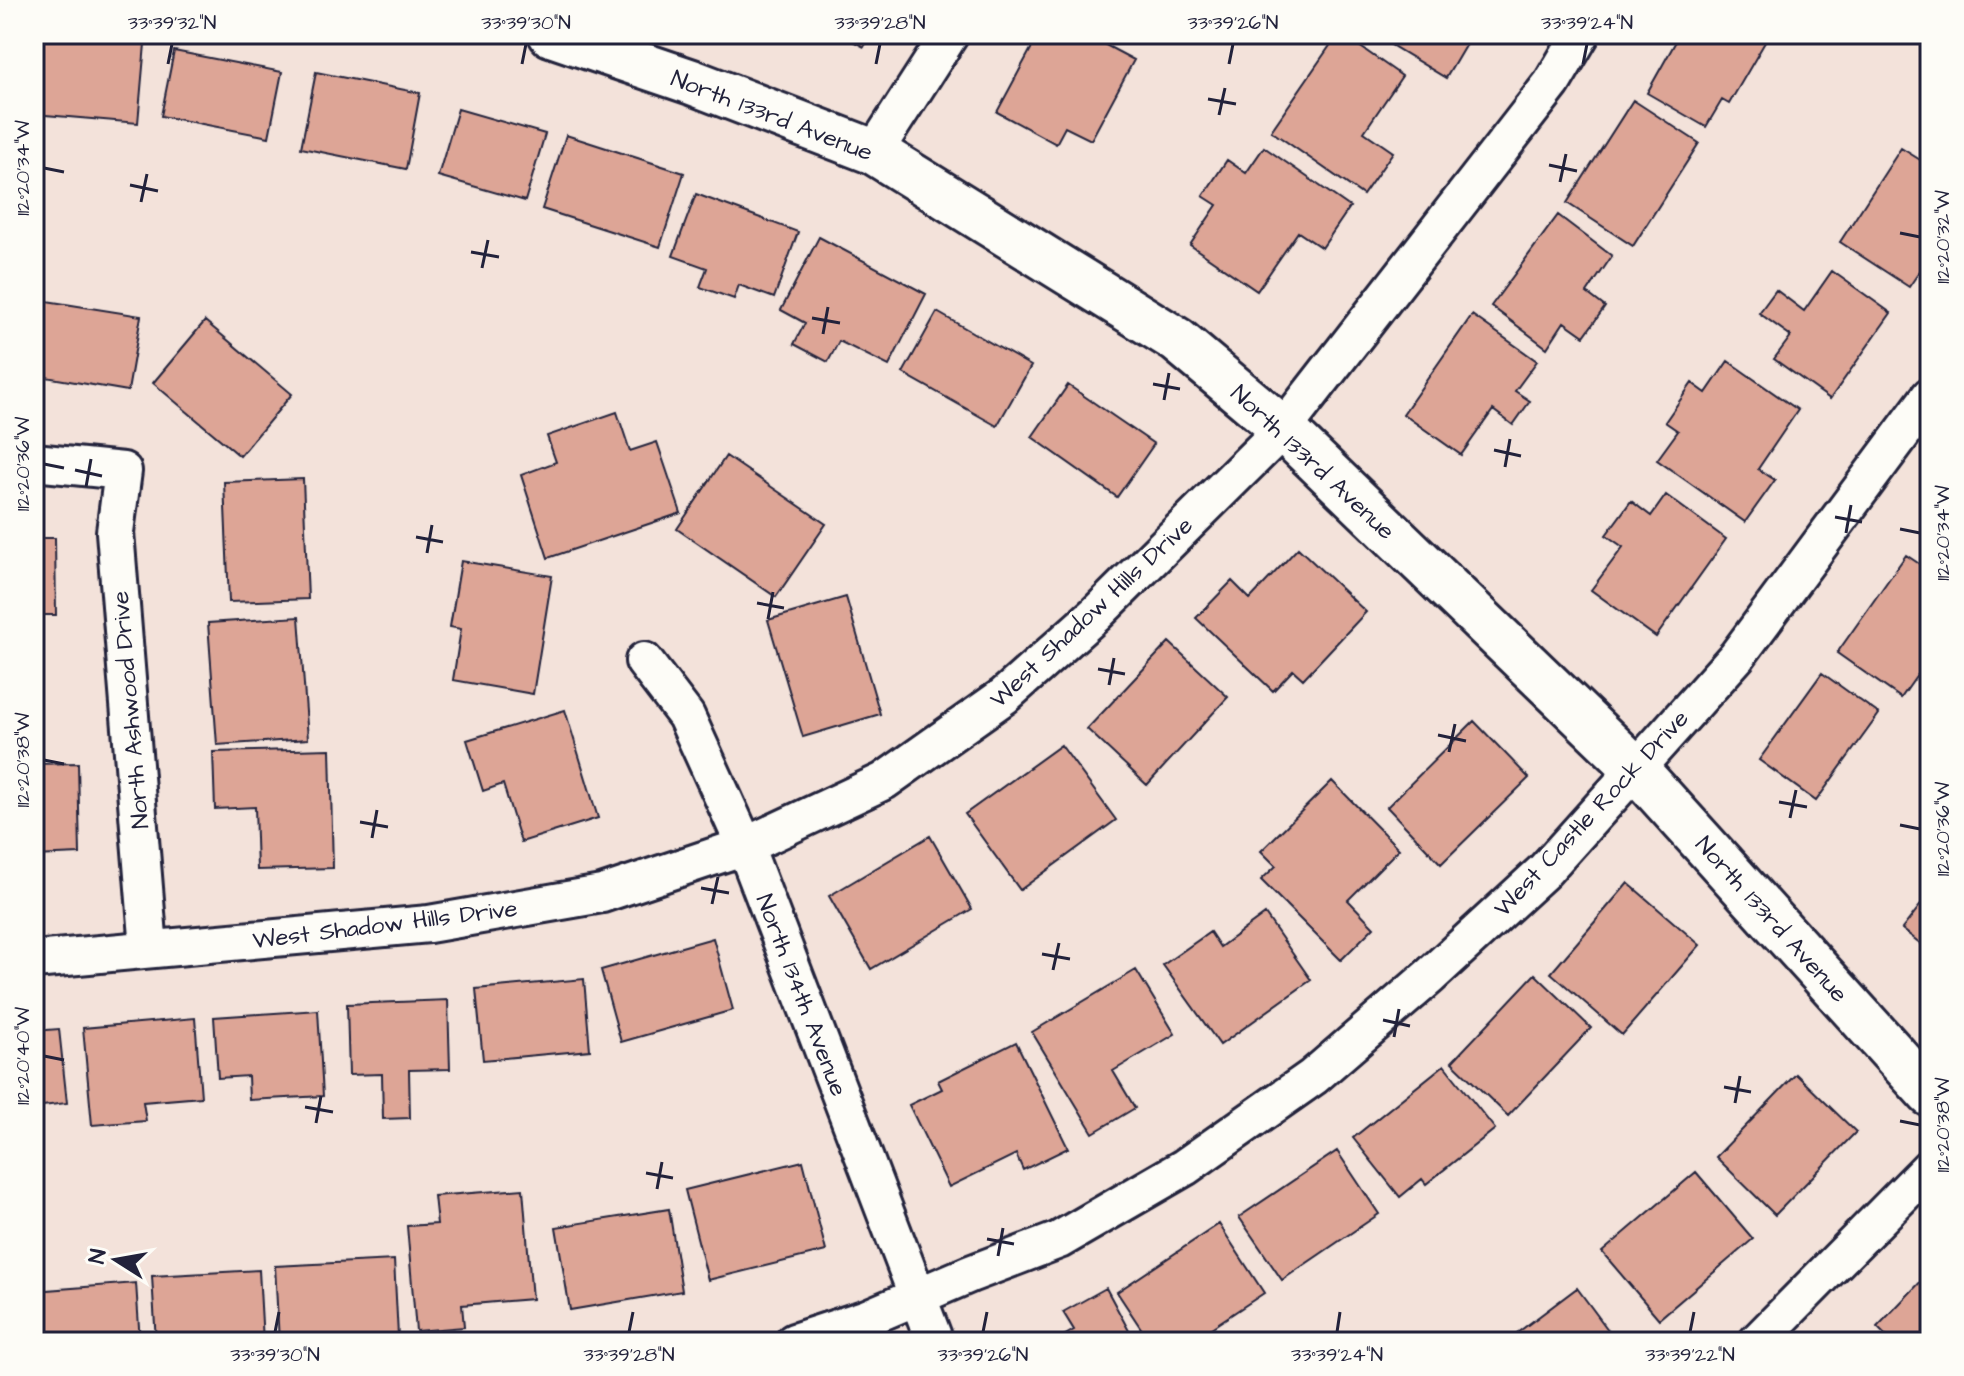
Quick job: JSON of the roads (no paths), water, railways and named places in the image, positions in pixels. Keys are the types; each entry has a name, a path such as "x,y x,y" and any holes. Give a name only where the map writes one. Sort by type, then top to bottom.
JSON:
{"street":[{"name":"North 133rd Avenue","path":"551,34 692,82 874,152 1177,340 1283,429 1635,768 1930,1094"},
{"path":"874,152 950,34"},
{"name":"West Shadow Hills Drive","path":"34,960 429,924 602,894 745,846 884,781 1004,696 1096,614 1283,429 1552,83 1581,34"},
{"name":"West Castle Rock Drive","path":"794,1342 867,1318 1059,1240 1185,1167 1313,1077 1430,976 1544,871 1737,656 1930,396"},
{"name":"North Ashwood Drive","path":"34,462 123,471 115,532 149,949"},
{"name":"North 134th Avenue","path":"644,661 686,716 745,846 935,1342"},
{"path":"1757,1342 1930,1167"}]}
